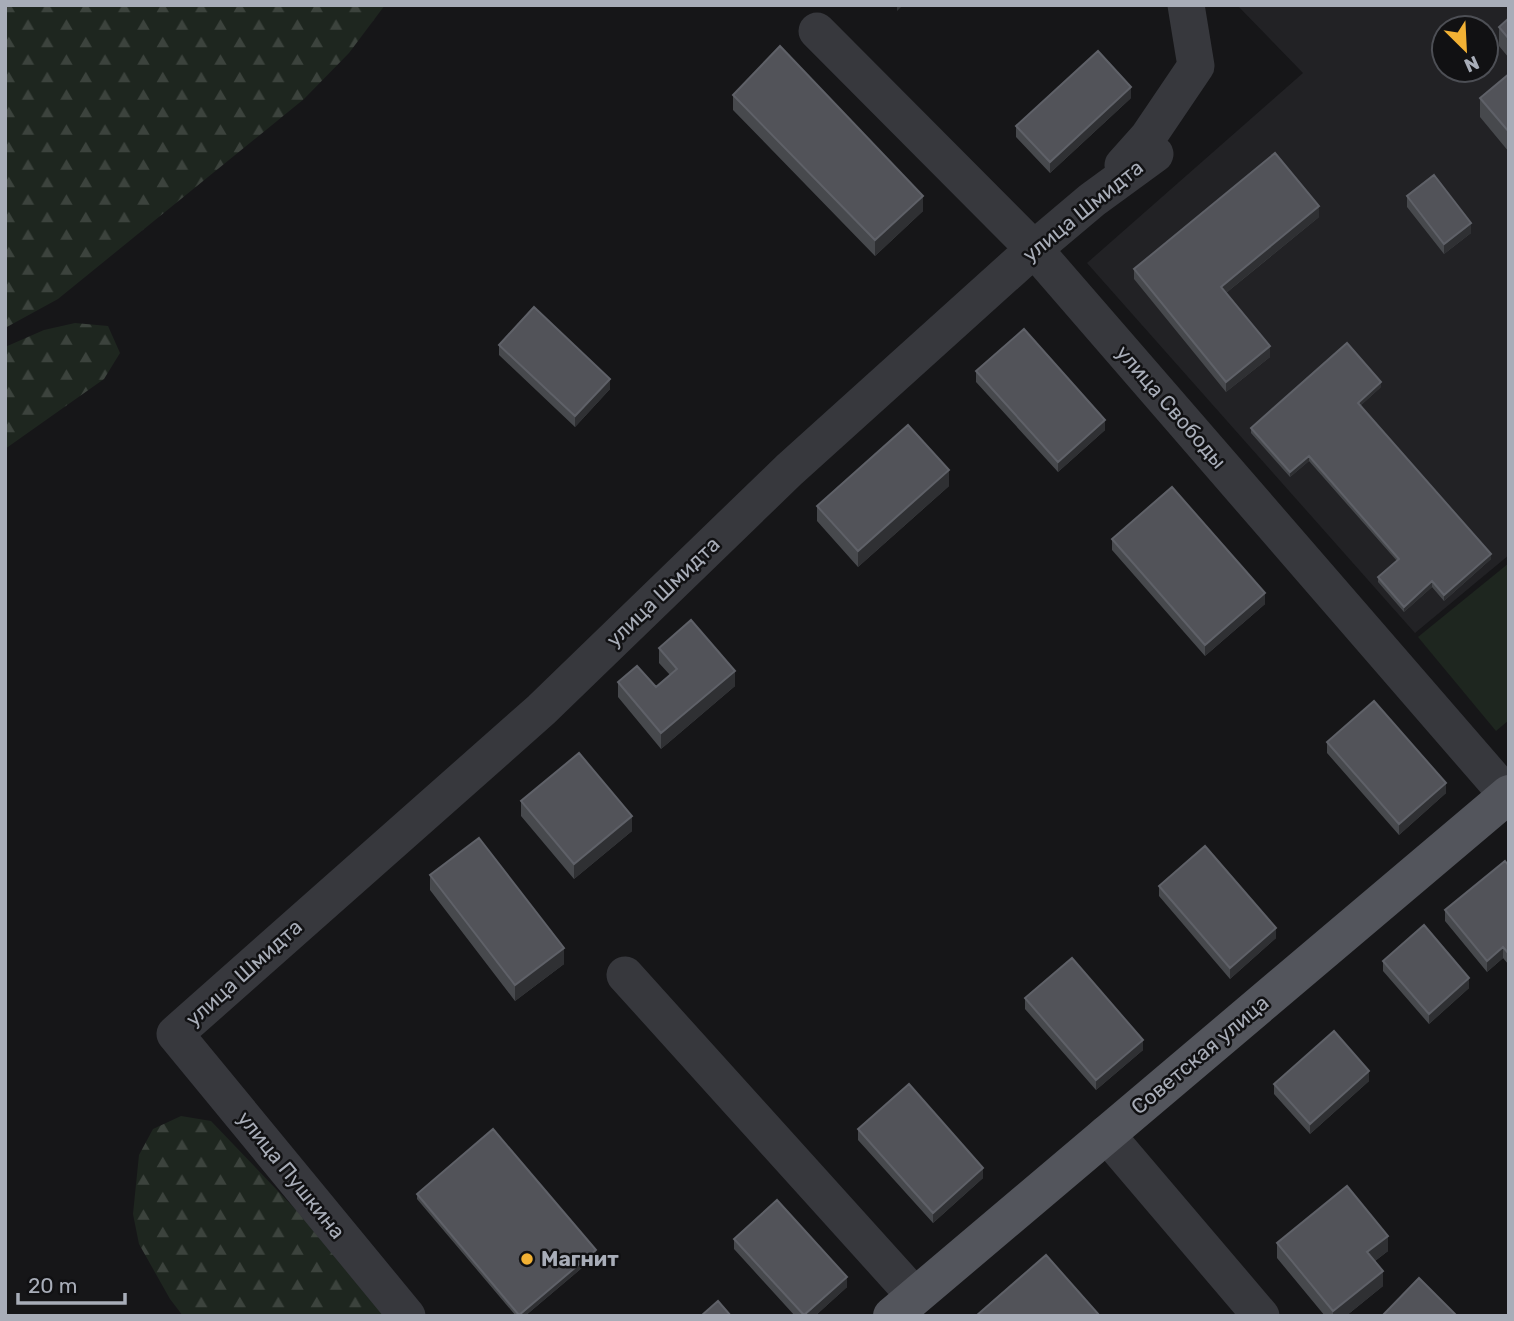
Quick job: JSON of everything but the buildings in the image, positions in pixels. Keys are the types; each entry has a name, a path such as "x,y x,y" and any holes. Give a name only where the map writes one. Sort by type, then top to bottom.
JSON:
{"main road":[{"name":"Советская улица","path":"904,1306 1508,795"}],"street":[{"path":"1092,200 1148,137 1196,66 1185,5"},
{"name":"улица Свободы","path":"817,31 1034,249 1508,795"},
{"name":"улица Шмидта","path":"175,1034 541,710 789,470 1034,249 1092,200 1155,154"},
{"path":"625,975 904,1306"},
{"name":"улица Пушкина","path":"175,1034 407,1316"},
{"path":"1106,1134 1261,1316"}],"shaded area":[{"path":"1237,5 1509,5 1509,555 1415,633 1087,263 1303,73"}],"green space":[{"path":"5,5 385,5 349,53 304,99 58,299 5,328"},
{"path":"75,323 108,326 120,353 104,379 5,449 5,347 44,330"},
{"path":"1509,563 1509,720 1496,731 1418,637"},
{"path":"181,1116 211,1121 367,1284 388,1316 183,1316 170,1299 139,1244 133,1214 139,1155 153,1129"}],"place":[{"name":"Магнит","path":"527,1259"}]}
